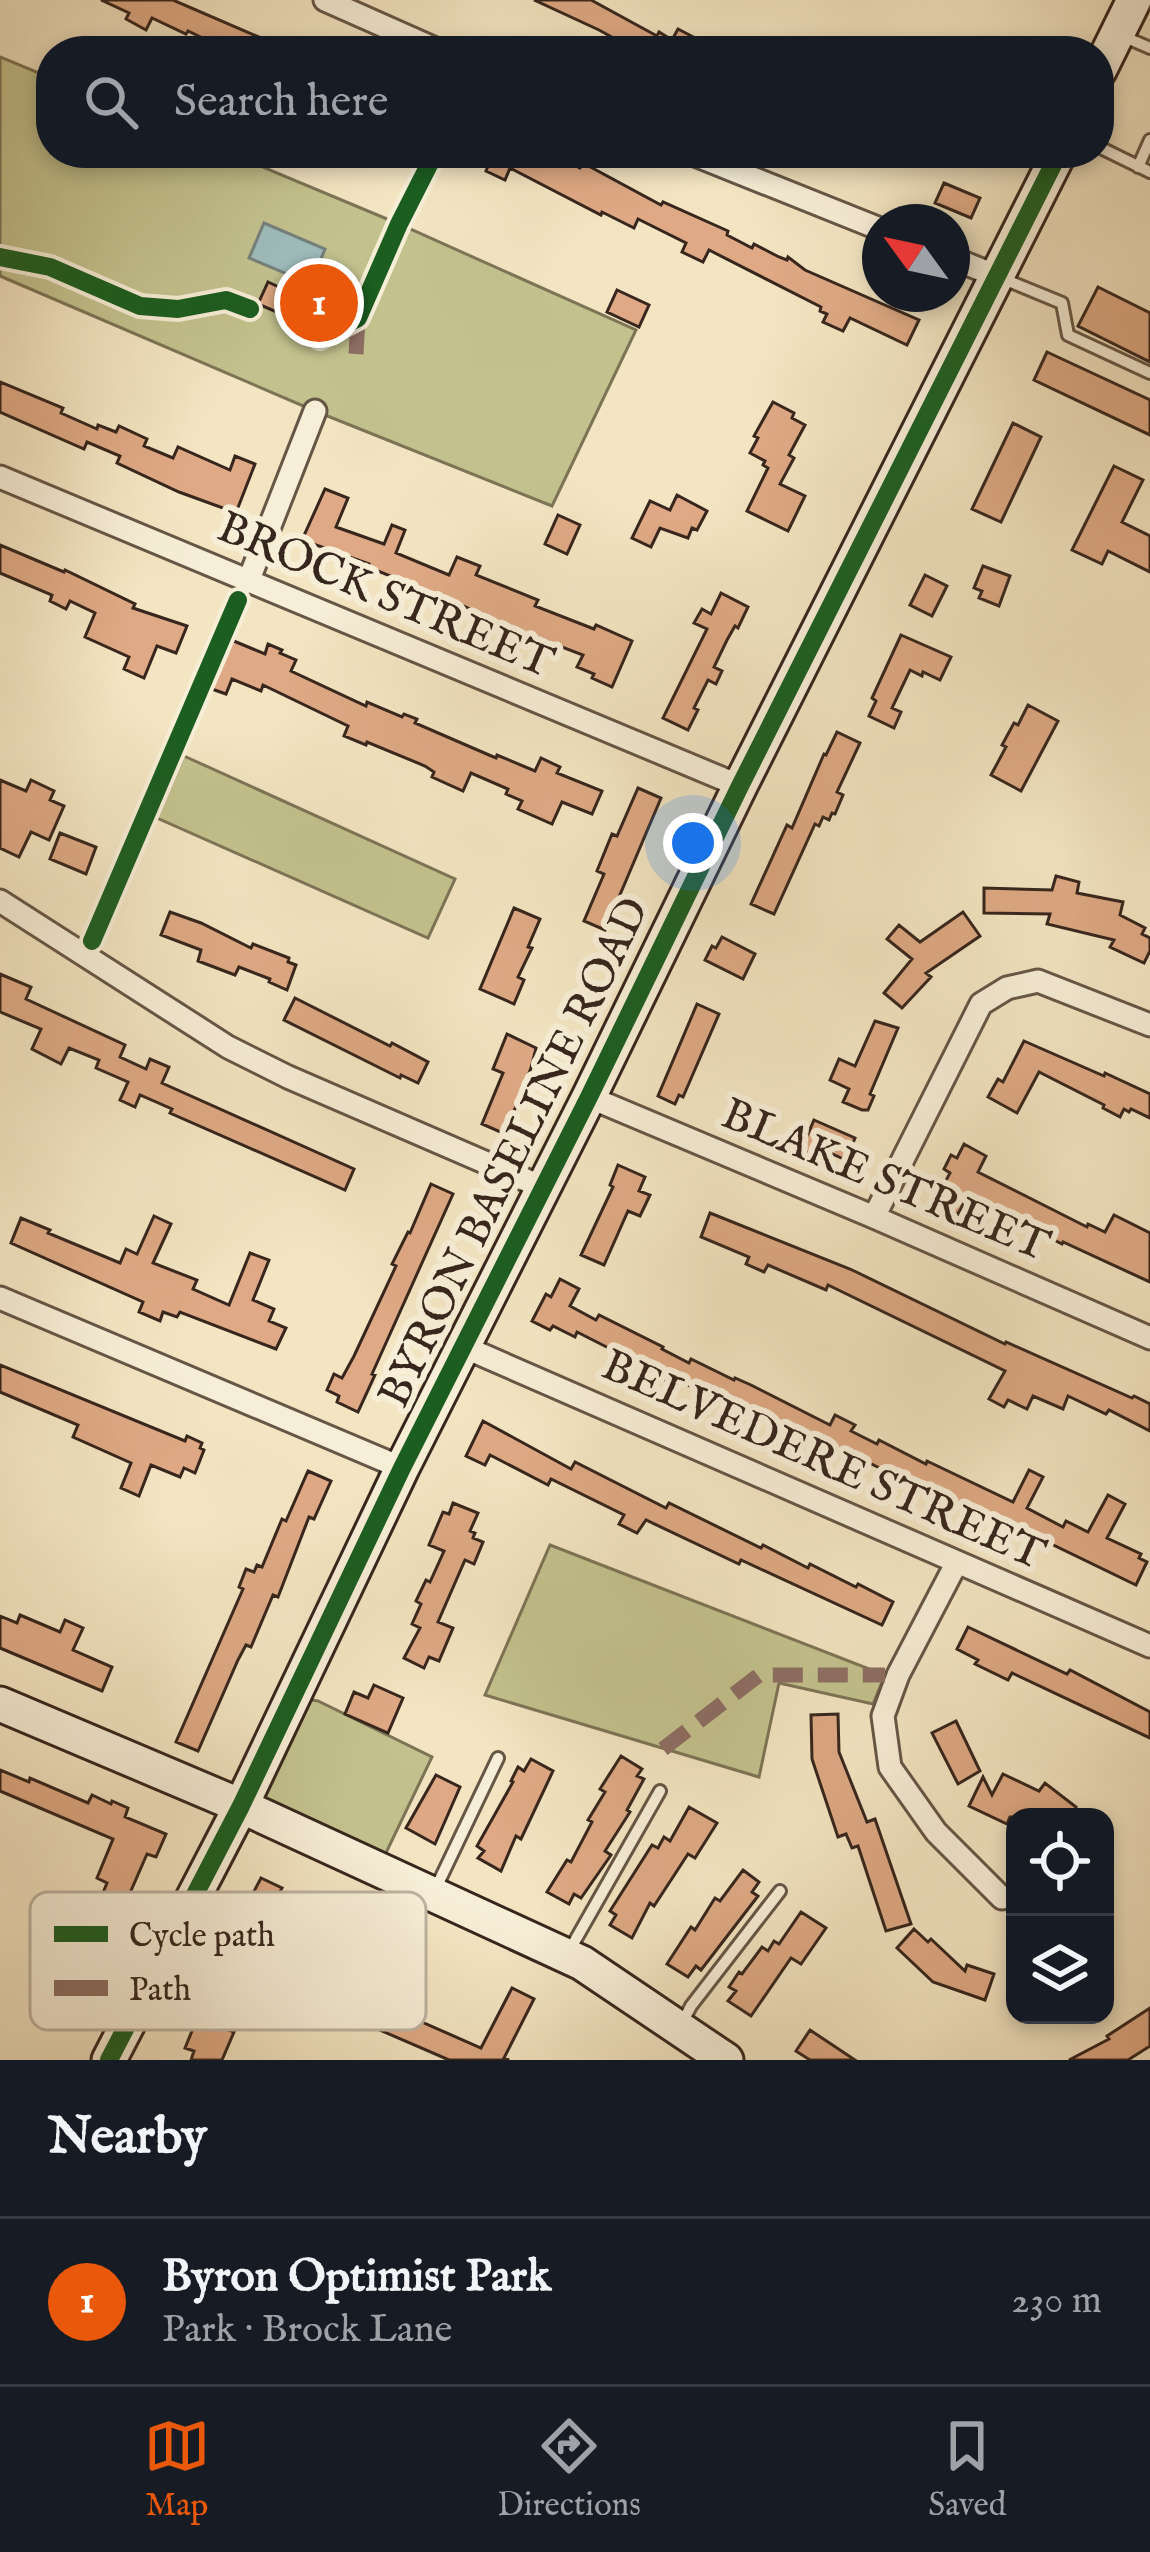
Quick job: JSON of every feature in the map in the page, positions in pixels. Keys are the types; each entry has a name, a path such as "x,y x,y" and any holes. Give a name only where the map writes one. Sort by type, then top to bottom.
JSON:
{"main road":[{"path":"1114,41 1134,0"},
{"name":"BYRON BASELINE ROAD","path":"197,1892 740,786 1052,168"},
{"path":"0,1704 241,1806 582,1963 727,2060"},
{"name":"BYRON BASELINE ROAD","path":"110,2060 125,2030"}],"street":[{"path":"326,0 406,36"},
{"path":"728,168 862,222"},
{"path":"970,265 999,277"},
{"path":"248,582 315,411"},
{"name":"BROCK STREET","path":"0,478 740,786"},
{"path":"0,901 228,1047 542,1186"},
{"path":"874,1217 981,1004 1007,988 1038,981 1150,1025"},
{"name":"BLAKE STREET","path":"589,1097 1150,1339"},
{"path":"0,1298 402,1468"},
{"name":"BELVEDERE STREET","path":"464,1347 1149,1644"},
{"path":"957,1562 898,1675 883,1716 890,1767 936,1832 1002,1898"}],"lane":[{"path":"1118,33 1150,48"},
{"path":"1114,154 1144,169 1150,140"},
{"path":"999,277 1063,303 1068,335 1150,374"},
{"path":"426,1896 498,1758"},
{"path":"566,1956 660,1791"},
{"path":"679,2028 780,1891"}],"shaded area":[{"path":"0,57 36,72 36,168 265,168 636,330 552,506 0,276"},
{"path":"184,756 455,879 428,938 157,818"},
{"path":"550,1545 885,1675 873,1704 779,1683 759,1777 485,1695"},
{"path":"305,1699 432,1757 384,1857 270,1805 263,1796"}],"water":[{"path":"264,223 325,249 311,284 249,258"}],"building":[{"path":"101,0 173,0 256,36 186,34 152,18 146,30 126,19 129,13"},
{"path":"534,0 591,0 657,36 610,36"},
{"path":"487,168 510,168 505,180 486,171"},
{"path":"510,168 592,168 661,205 728,231 727,235 752,248 754,244 788,257 805,270 862,295 862,312 901,312 919,320 907,345 850,318 843,331 823,322 827,314 821,307 709,250 703,262 682,252 686,243 638,219 634,228"},
{"path":"944,183 980,198 971,218 970,204 935,203"},
{"path":"268,282 311,302 302,323 258,304"},
{"path":"1098,287 1150,313 1150,362 1078,326"},
{"path":"617,290 649,305 639,327 607,312"},
{"path":"1047,352 1150,400 1150,435 1034,380"},
{"path":"0,382 63,408 61,413 97,429 98,425 116,432 119,426 147,439 144,446 173,458 178,447 230,470 235,456 255,464 237,510 179,492 117,463 120,456 87,442 84,449 0,412"},
{"path":"773,402 805,425 780,484 805,496 788,531 747,511 768,468 750,453 758,438 754,436"},
{"path":"1013,423 1041,437 1001,522 972,509"},
{"path":"1114,466 1143,480 1122,522 1150,536 1150,572 1108,551 1102,564 1072,550"},
{"path":"325,489 348,498 336,527 384,544 392,525 405,530 396,553 449,575 457,557 480,566 476,575 538,600 535,606 632,641 612,687 577,667 583,655 302,540"},
{"path":"677,495 707,511 697,530 692,528 688,538 660,528 651,547 632,538 650,501 670,510"},
{"path":"558,515 580,525 567,554 545,544"},
{"path":"0,545 65,570 135,604 133,608 187,626 176,653 157,646 144,678 124,669 129,657 85,637 95,613 70,601 66,609 50,601 52,595 0,573"},
{"path":"983,566 1010,576 999,606 979,598 982,591 974,588"},
{"path":"925,575 947,586 932,616 910,605"},
{"path":"721,593 748,607 714,667 722,671 716,684 708,680 688,730 663,718 707,629 694,623 702,609 711,614"},
{"path":"901,635 951,657 940,680 910,670 892,708 901,712 894,728 869,716 876,701 872,698"},
{"path":"229,639 265,654 268,644 282,650 280,653 296,660 291,671 366,706 367,702 417,719 415,723 496,758 535,771 541,758 560,767 557,773 602,791 592,814 562,802 552,824 518,809 522,801 506,794 508,789 471,773 463,791 432,777 434,772 425,766 344,736 348,726 263,685 261,691 232,679 226,694 209,688"},
{"path":"1028,705 1058,721 1021,791 991,775 1006,747 1002,745"},
{"path":"837,732 860,743 837,792 843,795 835,814 815,824 774,914 751,904"},
{"path":"0,780 26,791 31,780 54,791 50,800 64,806 49,840 31,832 19,857 0,848"},
{"path":"638,788 661,798 605,930 584,921 604,874 597,871 612,834 617,836"},
{"path":"60,833 96,847 86,874 50,859"},
{"path":"1056,876 1079,882 1077,893 1123,902 1120,915 1145,928 1142,934 1150,938 1144,963 1110,947 1114,940 1047,924 1050,914 984,913 984,888 1052,890"},
{"path":"514,908 540,919 518,977 524,980 514,1004 480,989"},
{"path":"170,912 251,948 253,944 289,958 296,965 287,990 239,967 235,975 198,961 201,950 161,935"},
{"path":"963,912 980,936 926,973 931,977 902,1008 884,993 912,959 887,939 899,925 920,942"},
{"path":"722,937 755,954 743,979 705,960"},
{"path":"0,974 31,987 26,999 125,1045 120,1057 146,1069 150,1059 169,1067 162,1083 354,1169 345,1190 170,1113 172,1109 140,1095 135,1107 120,1100 128,1082 96,1068 99,1060 69,1048 61,1064 32,1049 41,1029 0,1012"},
{"path":"295,998 428,1062 418,1083 284,1020"},
{"path":"697,1004 719,1014 683,1097 679,1095 675,1104 658,1096"},
{"path":"875,1021 898,1028 870,1094 874,1096 868,1110 862,1110 843,1102 849,1089 830,1080 839,1059 855,1066"},
{"path":"507,1034 536,1048 505,1134 482,1124 503,1073 493,1069"},
{"path":"1024,1041 1150,1094 1150,1118 1131,1109 1124,1109 1120,1117 1039,1072 1017,1113 988,1097 998,1079 1003,1082"},
{"path":"814,1120 855,1138 846,1160 821,1149 818,1157 801,1150"},
{"path":"964,1144 986,1156 978,1172 1087,1227 1105,1232 1114,1215 1150,1233 1150,1282 1062,1244 968,1195 958,1214 939,1205 950,1173 944,1169"},
{"path":"618,1165 645,1177 639,1191 650,1195 640,1216 628,1211 604,1265 581,1255 613,1187"},
{"path":"431,1184 453,1194 358,1412 337,1402 339,1396 327,1390 334,1374 342,1378 354,1356"},
{"path":"710,1213 850,1269 1005,1344 1134,1396 1150,1404 1150,1431 1068,1396 1063,1409 1033,1396 1027,1409 1008,1400 1004,1407 989,1399 1005,1371 828,1285 826,1290 768,1265 764,1272 746,1264 749,1257 701,1237"},
{"path":"154,1216 171,1224 153,1263 197,1280 193,1289 229,1305 250,1253 269,1260 253,1300 274,1309 269,1321 286,1328 276,1349 180,1312 177,1317 163,1312 160,1321 139,1312 143,1302 11,1243 21,1218 120,1263 126,1249 137,1254"},
{"path":"560,1279 579,1289 570,1306 596,1320 599,1315 689,1363 691,1359 751,1385 830,1425 835,1415 855,1425 851,1431 877,1444 879,1440 1013,1502 1029,1470 1043,1477 1027,1508 1063,1527 1066,1521 1088,1532 1108,1495 1125,1504 1107,1538 1141,1554 1139,1558 1147,1562 1136,1585 1047,1542 1045,1546 1027,1540 977,1515 979,1511 932,1495 858,1457 856,1462 668,1376 666,1381 577,1332 575,1337 532,1321"},
{"path":"0,1365 185,1441 187,1436 202,1443 195,1473 184,1468 180,1477 151,1465 139,1496 121,1488 131,1463 73,1437 78,1425 0,1392"},
{"path":"483,1421 571,1469 575,1462 666,1508 669,1503 761,1548 808,1568 810,1564 893,1602 882,1625 646,1520 637,1533 619,1524 624,1515 551,1479 548,1485 490,1455 485,1465 466,1456"},
{"path":"308,1471 331,1481 314,1519 309,1517 278,1597 273,1595 251,1647 246,1645 238,1660 198,1751 176,1742 243,1589 239,1587 246,1569 254,1572 257,1565 262,1567"},
{"path":"453,1503 478,1513 470,1531 483,1542 474,1564 465,1560 438,1622 453,1628 439,1661 429,1657 424,1668 404,1658 420,1628 412,1624 421,1604 416,1601 444,1551 429,1545 443,1512 449,1514"},
{"path":"20,1615 60,1632 65,1620 83,1628 73,1650 112,1667 102,1691 0,1648 0,1616 17,1623"},
{"path":"968,1627 1067,1674 1070,1670 1150,1712 1150,1738 1012,1673 1008,1680 975,1664 978,1660 957,1649"},
{"path":"374,1685 403,1698 388,1733 345,1714 354,1692 368,1698"},
{"path":"838,1714 839,1752 867,1822 875,1819 911,1924 886,1931 858,1846 852,1848 846,1834 838,1837 812,1759 811,1715"},
{"path":"956,1721 980,1771 958,1784 932,1733"},
{"path":"621,1756 642,1769 637,1776 644,1779 605,1851 611,1855 581,1898 574,1894 569,1904 547,1892 567,1860 571,1862 605,1792 600,1789"},
{"path":"531,1759 553,1771 501,1871 478,1858 484,1851 477,1846 518,1767 524,1771"},
{"path":"0,1770 88,1803 92,1795 112,1801 128,1808 125,1817 166,1834 156,1857 147,1854 130,1892 103,1892 107,1883 97,1878 113,1839 0,1791"},
{"path":"1003,1774 1039,1791 1045,1783 1076,1807 1006,1808 1006,1824 969,1806 983,1777 992,1795"},
{"path":"436,1775 460,1787 435,1844 406,1828"},
{"path":"689,1807 717,1823 695,1858 688,1854 654,1906 650,1903 632,1938 610,1925 616,1915 610,1911 652,1845 658,1848 664,1837 670,1841"},
{"path":"743,1870 759,1882 752,1892 758,1896 701,1970 696,1966 688,1977 667,1964 691,1927 695,1930 715,1898 720,1901"},
{"path":"261,1878 282,1888 280,1892 254,1892"},
{"path":"801,1912 826,1928 801,1964 791,1958 751,2016 728,2001 736,1991 729,1987 762,1947 768,1951 774,1941 779,1944"},
{"path":"914,1929 965,1971 967,1965 994,1974 985,2000 933,1982 897,1948"},
{"path":"512,1988 534,1999 504,2058 509,2060 449,2060 380,2030 426,2030 426,2024 481,2048"},
{"path":"1150,2008 1150,2046 1128,2060 1069,2060 1109,2039"},
{"path":"192,2030 234,2032 222,2060 191,2060 194,2051 185,2048"},
{"path":"810,2030 855,2060 810,2060 796,2051"}],"marked path":[{"path":"356,354 358,318"},
{"path":"663,1749 759,1675 885,1675"}],"cycle path":[{"path":"320,338 358,318 427,168"},
{"path":"196,1892 740,786 1051,168"},
{"path":"0,257 50,267 140,306 178,309 226,300 250,309"},
{"path":"92,941 238,600"},
{"path":"109,2060 125,2030"}],"place":[{"name":"Byron Optimist Park","path":"319,303"}]}
